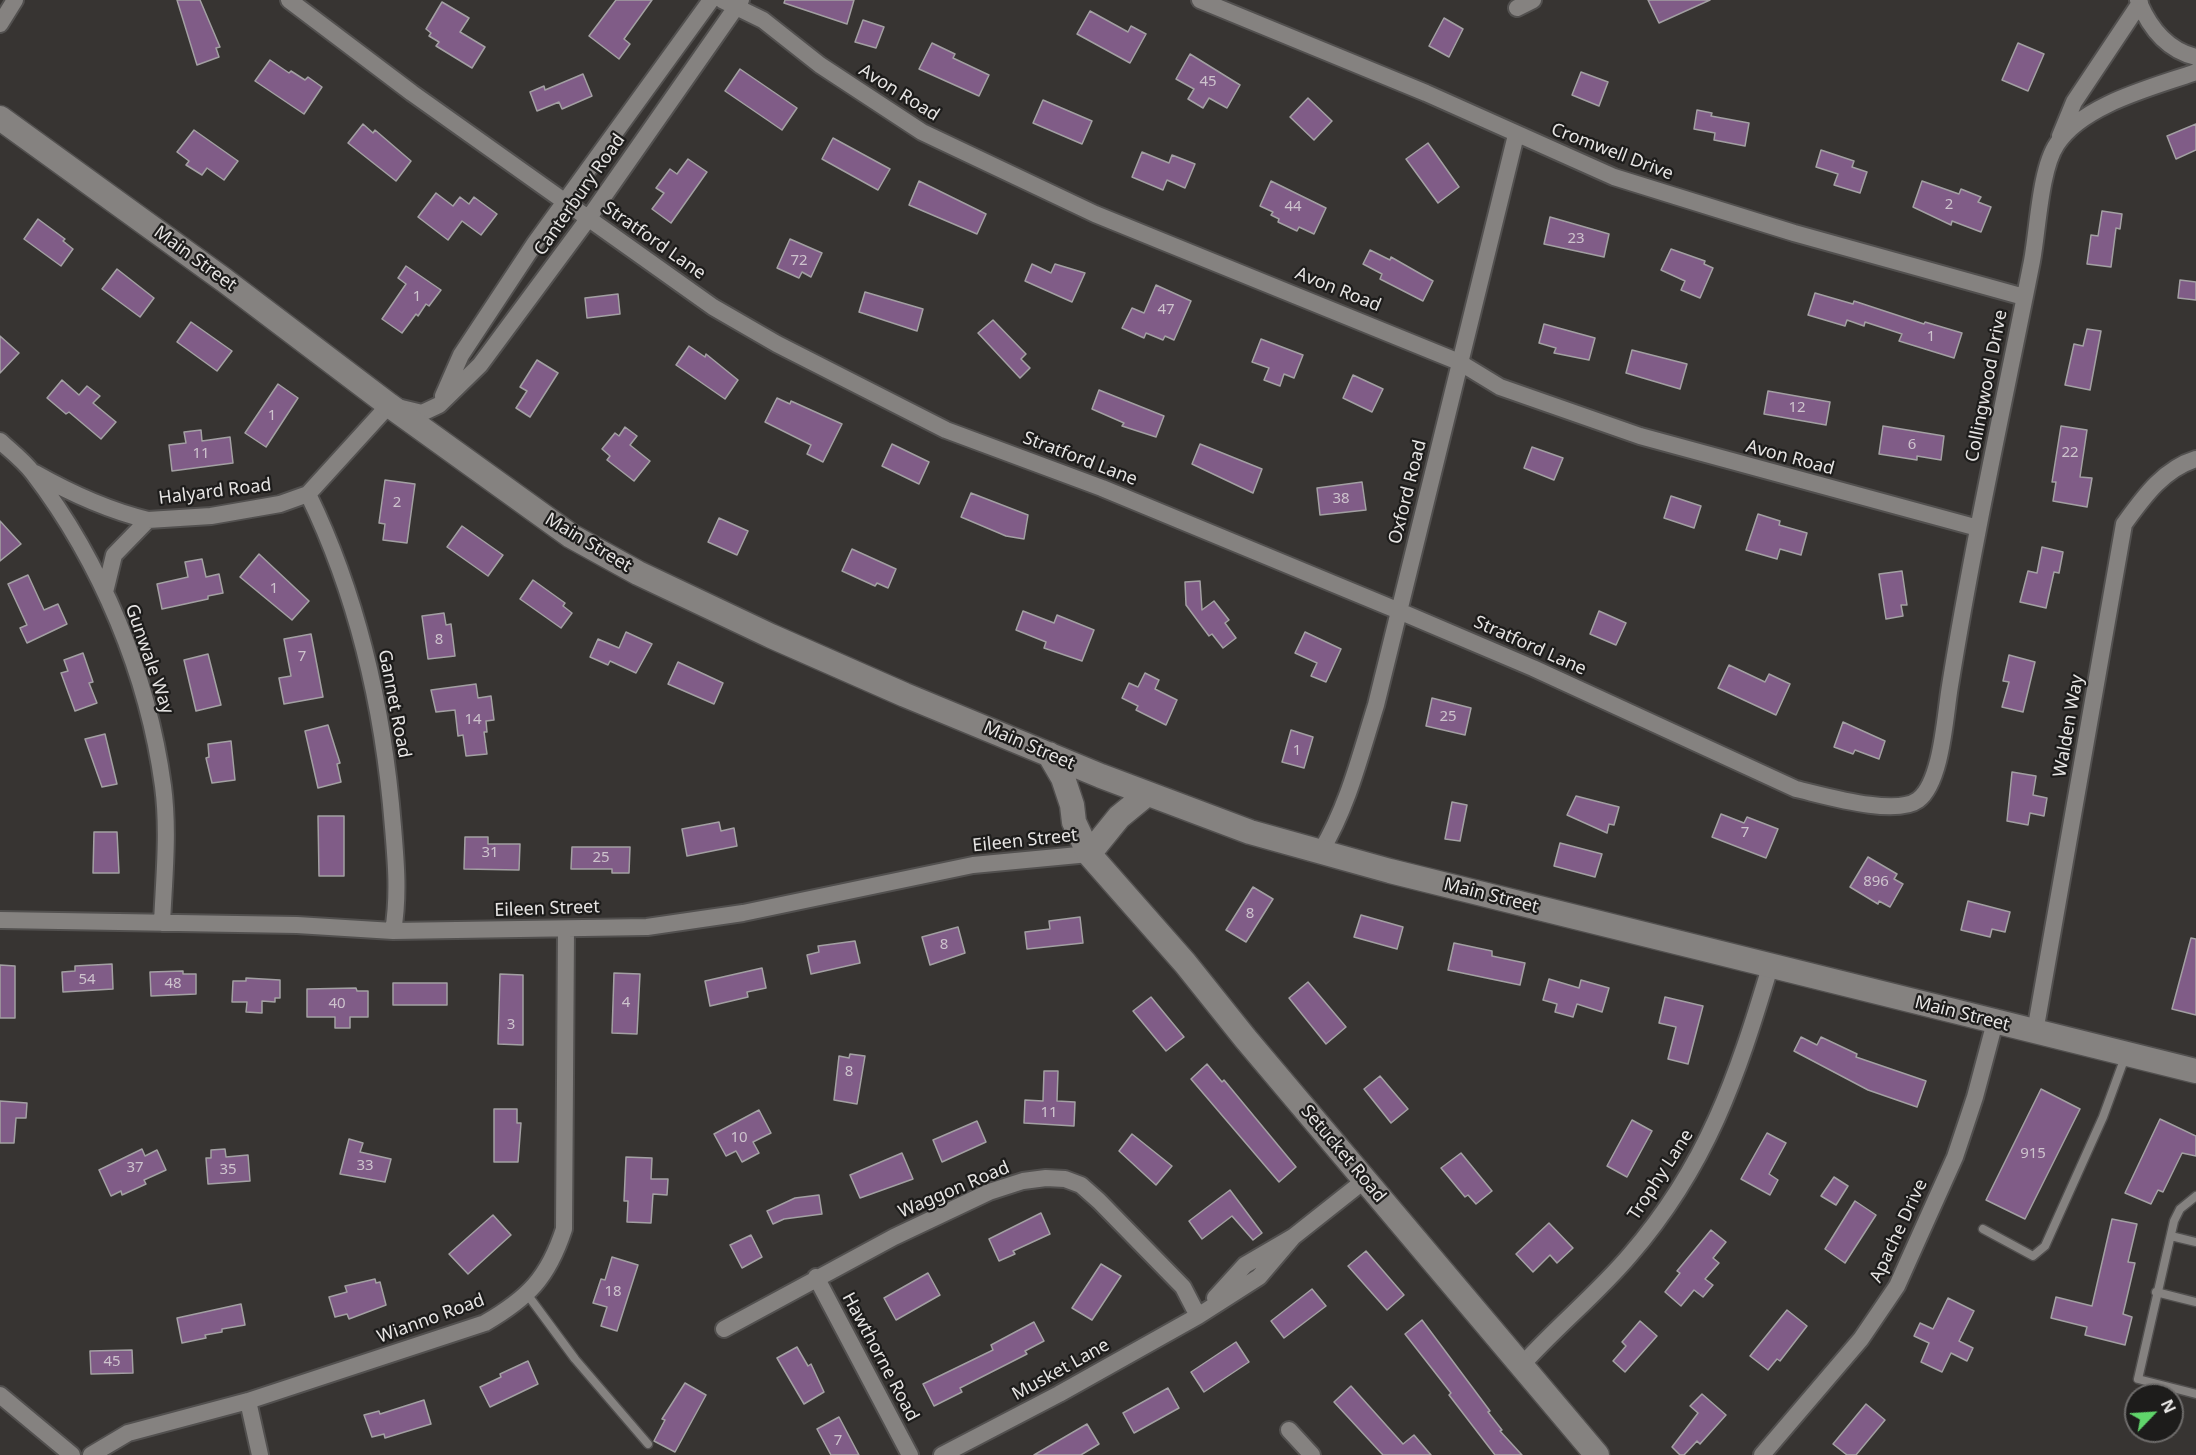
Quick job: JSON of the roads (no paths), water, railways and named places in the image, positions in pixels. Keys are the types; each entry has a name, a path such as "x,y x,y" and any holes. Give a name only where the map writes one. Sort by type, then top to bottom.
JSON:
{"main road":[{"name":"Main Street","path":"0,118 224,280 389,405 571,536 638,573 792,645 1049,754 1147,794 1250,832 1390,871 2196,1071"},
{"name":"Setucket Road","path":"1049,754 1063,778 1072,805 1074,822 1089,854 1185,963 1597,1455"},
{"path":"1089,854 1119,817 1147,794"}],"street":[{"path":"0,24 15,0"},
{"name":"Stratford Lane","path":"289,0 412,93 713,307 777,344 946,430 1102,488 1399,610 1533,668 1796,789 1899,807 1910,805 1925,792"},
{"name":"Canterbury Road","path":"440,405 461,355 566,201 711,0"},
{"name":"Cromwell Drive","path":"1200,0 1313,45 1614,177 1692,203 2024,297"},
{"path":"1517,8 1533,0"},
{"name":"Canterbury Road","path":"440,405 480,365 588,219 733,2"},
{"name":"Avon Road","path":"733,2 762,20 820,65 922,132 1095,214 1459,362 1500,387 1640,436 1978,528"},
{"path":"2139,2 2153,30 2186,55 2196,57"},
{"path":"2058,142 2074,102 2139,2"},
{"name":"Collingwood Drive","path":"1925,792 1933,778 1938,757 1978,528 2049,160 2058,142 2097,110 2196,72"},
{"name":"Oxford Road","path":"1321,851 1338,822 1376,705 1516,135"},
{"path":"389,405 422,413 440,405"},
{"name":"Halyard Road","path":"31,471 85,500 148,520 211,516 280,504 308,494 389,405"},
{"name":"Gunwale Way","path":"0,441 31,471 73,534 105,592 132,659 154,734 163,787 165,837 162,923"},
{"name":"Walden Way","path":"2035,1032 2124,524 2150,488 2185,462 2196,459"},
{"name":"Gannet Road","path":"308,494 326,530 360,634 375,694 383,738 393,834 397,888 393,931"},
{"name":"Halyard Road","path":"105,592 114,555 148,520"},
{"name":"Eileen Street","path":"0,920 297,925 393,931 647,927 729,915 973,865 1089,854"},
{"name":"Wianno Road","path":"91,1455 128,1433 248,1401 485,1323 517,1304 537,1285 556,1255 564,1229 566,930"},
{"name":"Trophy Lane","path":"1522,1365 1631,1255 1663,1214 1716,1124 1739,1069 1770,967"},
{"name":"Apache Drive","path":"1762,1455 1861,1339 1897,1286 1954,1157 1975,1097 1995,1022"},
{"name":"Waggon Road","path":"724,1329 816,1277 989,1192 1023,1181 1046,1178 1065,1179 1081,1185 1183,1287 1198,1316"},
{"name":"Musket Lane","path":"942,1455 1059,1394 1198,1316 1259,1277 1293,1237 1365,1180"},
{"name":"Hawthorne Road","path":"816,1277 910,1455"},
{"path":"0,1395 72,1455"},
{"path":"248,1401 260,1455"},
{"path":"1289,1430 1312,1455"}],"lane":[{"path":"1983,1229 2033,1256 2044,1246 2103,1117 2126,1053"},
{"path":"2196,1196 2180,1209 2171,1236 2156,1292 2138,1379 2196,1394"},
{"path":"2171,1236 2196,1242"},
{"path":"2156,1292 2196,1302"},
{"path":"527,1294 575,1359 648,1444"}]}
